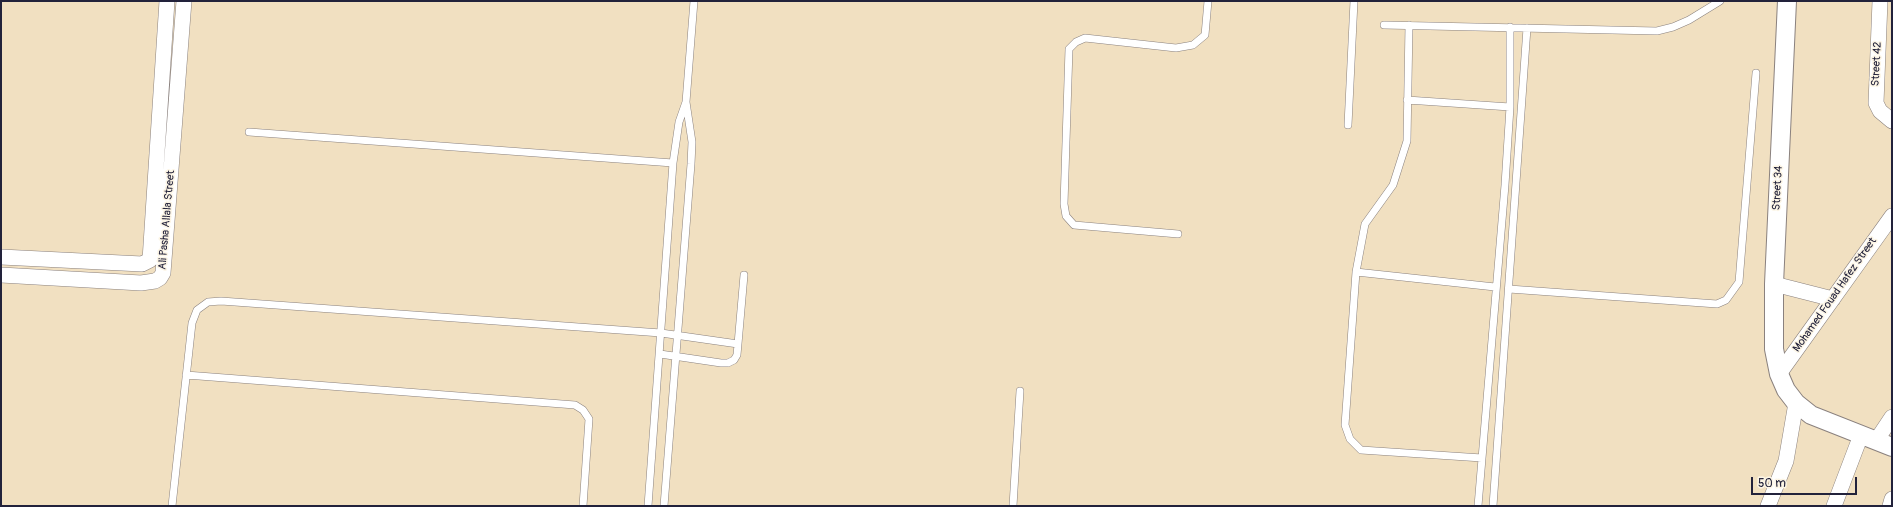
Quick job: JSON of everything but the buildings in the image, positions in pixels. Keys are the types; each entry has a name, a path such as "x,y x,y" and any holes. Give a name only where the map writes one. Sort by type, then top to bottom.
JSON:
{"street":[{"name":"Ali Pasha Allala Street","path":"1,257 142,264 150,260 167,1"},
{"name":"Ali Pasha Allala Street","path":"1,275 141,283 155,281 160,278 163,273 184,1"},
{"name":"Street 34","path":"1787,1 1774,284 1774,349 1778,374 1786,390 1796,403 1811,415 1876,441"},
{"name":"Street 42","path":"1880,1 1876,103 1880,111 1892,121"},
{"name":"Mohamed Fouad Hafez Street","path":"1778,374 1832,298 1890,224"},
{"path":"60,279 61,260"},
{"path":"1774,284 1832,298"},
{"path":"1771,505 1786,461 1796,403"},
{"path":"1834,506 1892,417"},
{"path":"1890,506 1892,499"}],"lane":[{"path":"664,506 691,164 692,142 686,102 694,1"},
{"path":"1178,234 1074,225 1066,216 1064,204 1069,49 1076,42 1085,38 1176,48 1193,45 1205,35 1208,1"},
{"path":"1348,125 1354,1"},
{"path":"1384,25 1657,31 1673,27 1689,20 1720,1"},
{"path":"1409,25 1407,141 1393,185 1365,224 1356,272 1345,425 1350,439 1361,450 1482,458"},
{"path":"1478,506 1495,287 1505,185 1510,107 1510,27"},
{"path":"1493,506 1527,28"},
{"path":"1509,289 1717,304 1726,300 1739,282 1756,73"},
{"path":"1407,100 1510,107"},
{"path":"648,506 673,163 679,122 686,102"},
{"path":"249,132 673,163"},
{"path":"1356,272 1495,287"},
{"path":"660,354 728,363 734,360 737,355 744,275"},
{"path":"172,506 192,323 197,310 208,302 221,301 661,333 738,344"},
{"path":"186,375 575,405 584,410 588,419 583,506"},
{"path":"1013,506 1020,391"}]}
